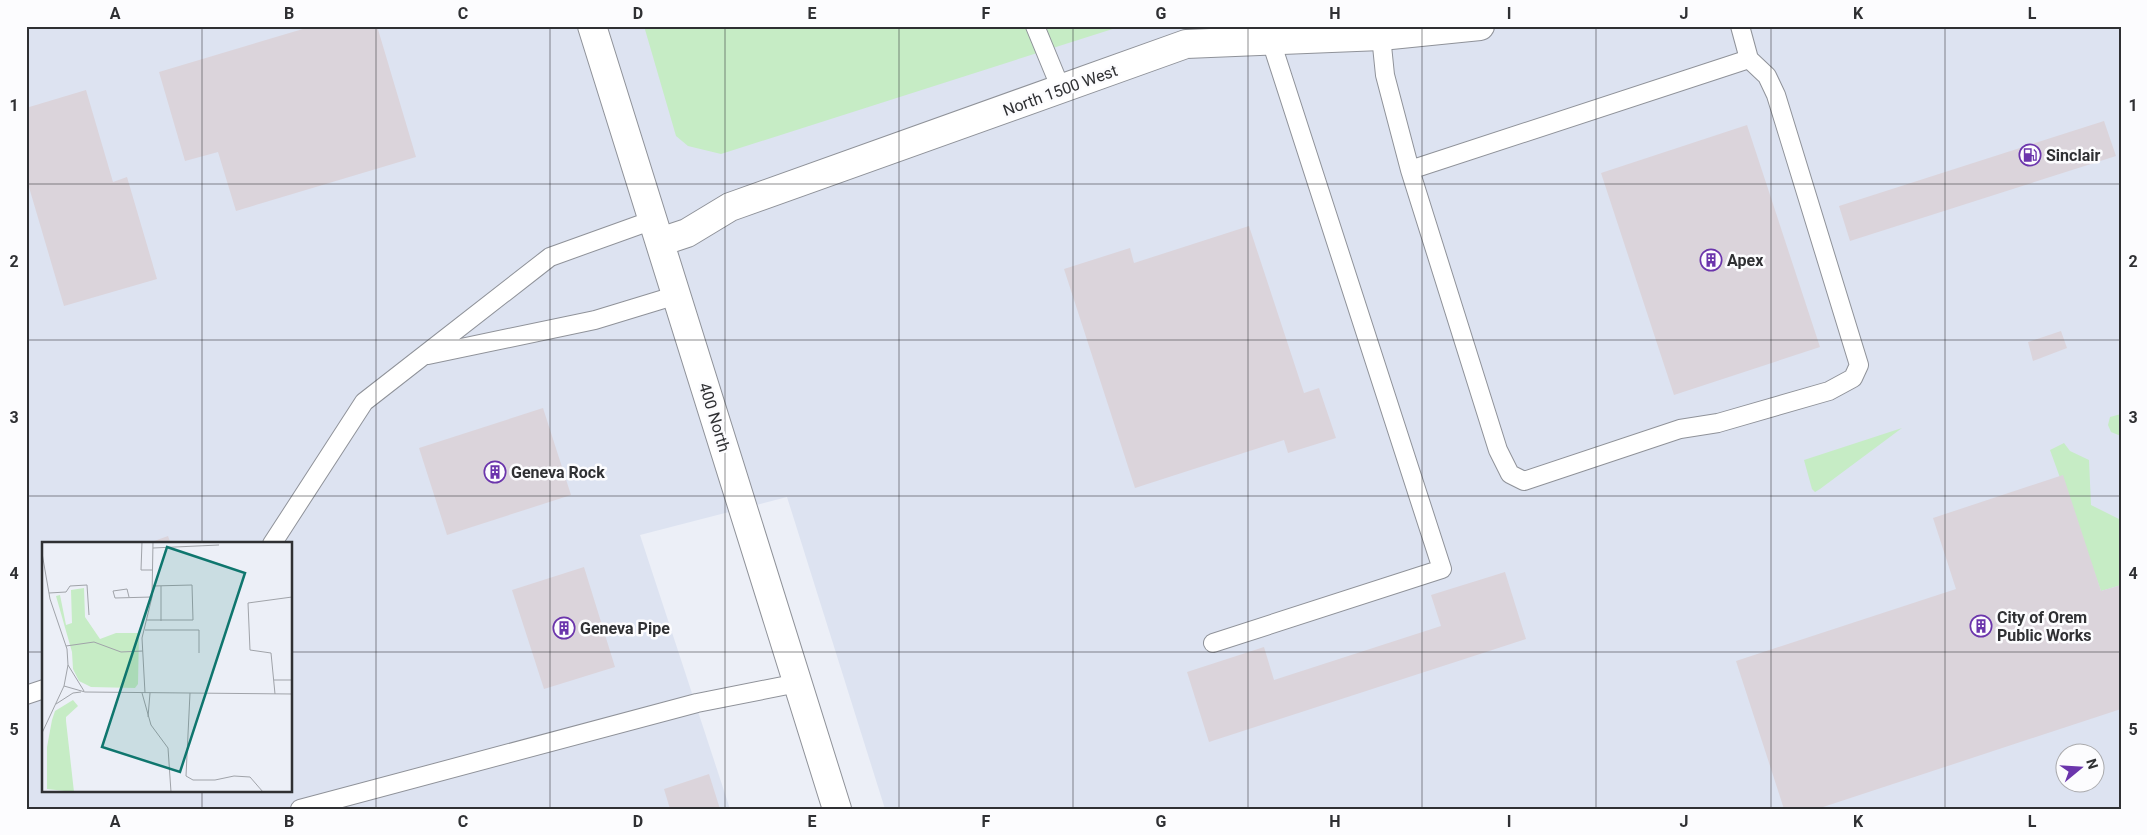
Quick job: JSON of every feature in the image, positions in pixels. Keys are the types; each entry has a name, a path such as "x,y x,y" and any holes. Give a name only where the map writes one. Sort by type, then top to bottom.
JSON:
{"street":[{"name":"400 North","path":"592,26 837,809"},
{"name":"North 1500 West","path":"657,230 687,233 730,207 1186,44 1381,36 1480,26"}],"lane":[{"path":"1035,26 1061,89"},
{"path":"1381,36 1385,75 1410,170 1498,450 1510,474 1524,481 1680,429 1718,423 1829,391 1853,378 1859,365 1776,96 1767,76 1749,60 1740,26"},
{"path":"1213,643 1442,569 1271,41"},
{"path":"1410,170 1749,60"},
{"path":"273,542 364,402 550,257 657,230"},
{"path":"423,356 595,320 677,295"},
{"path":"300,809 697,703 798,683"},
{"path":"26,695 42,690"}],"shaded area":[{"path":"26,26 2121,26 2121,809 885,809 787,497 640,535 730,809 26,809"}],"green space":[{"path":"644,26 1122,26 721,154 688,146 676,136"},
{"path":"2121,414 2121,436 2111,432 2108,425 2110,417"},
{"path":"1902,428 1820,489 1815,492 1812,489 1804,460"},
{"path":"2064,443 2070,451 2089,460 2091,505 2121,520 2121,585 2101,591 2050,450"}],"building":[{"path":"313,26 377,26 416,157 236,211 218,152 185,161 159,72"},
{"path":"86,90 113,182 127,177 157,279 64,306 26,177 26,108"},
{"path":"2104,121 2116,156 1850,241 1839,206"},
{"name":"Apex","path":"1747,125 1820,347 1674,395 1601,173"},
{"path":"1249,226 1304,393 1319,388 1336,438 1288,453 1284,440 1135,488 1064,269 1130,248 1134,263"},
{"path":"2061,331 2067,348 2033,361 2028,342"},
{"name":"Geneva Rock","path":"543,408 571,495 447,535 419,448"},
{"name":"City of Orem Public Works","path":"2063,475 2101,591 2121,585 2121,709 1817,809 1784,809 1736,661 1956,589 1933,518"},
{"path":"168,536 170,542 152,542"},
{"name":"Geneva Pipe","path":"584,567 615,667 544,689 512,590"},
{"path":"1505,572 1526,639 1209,742 1187,672 1264,647 1274,680 1441,626 1431,595"},
{"path":"709,774 720,809 670,809 664,789"}],"place":[{"name":"Sinclair","path":"2030,155"},
{"name":"Apex","path":"1711,260"},
{"name":"Geneva Rock","path":"495,472"},
{"name":"City of Orem Public Works","path":"1981,626"},
{"name":"Geneva Pipe","path":"564,628"}]}
